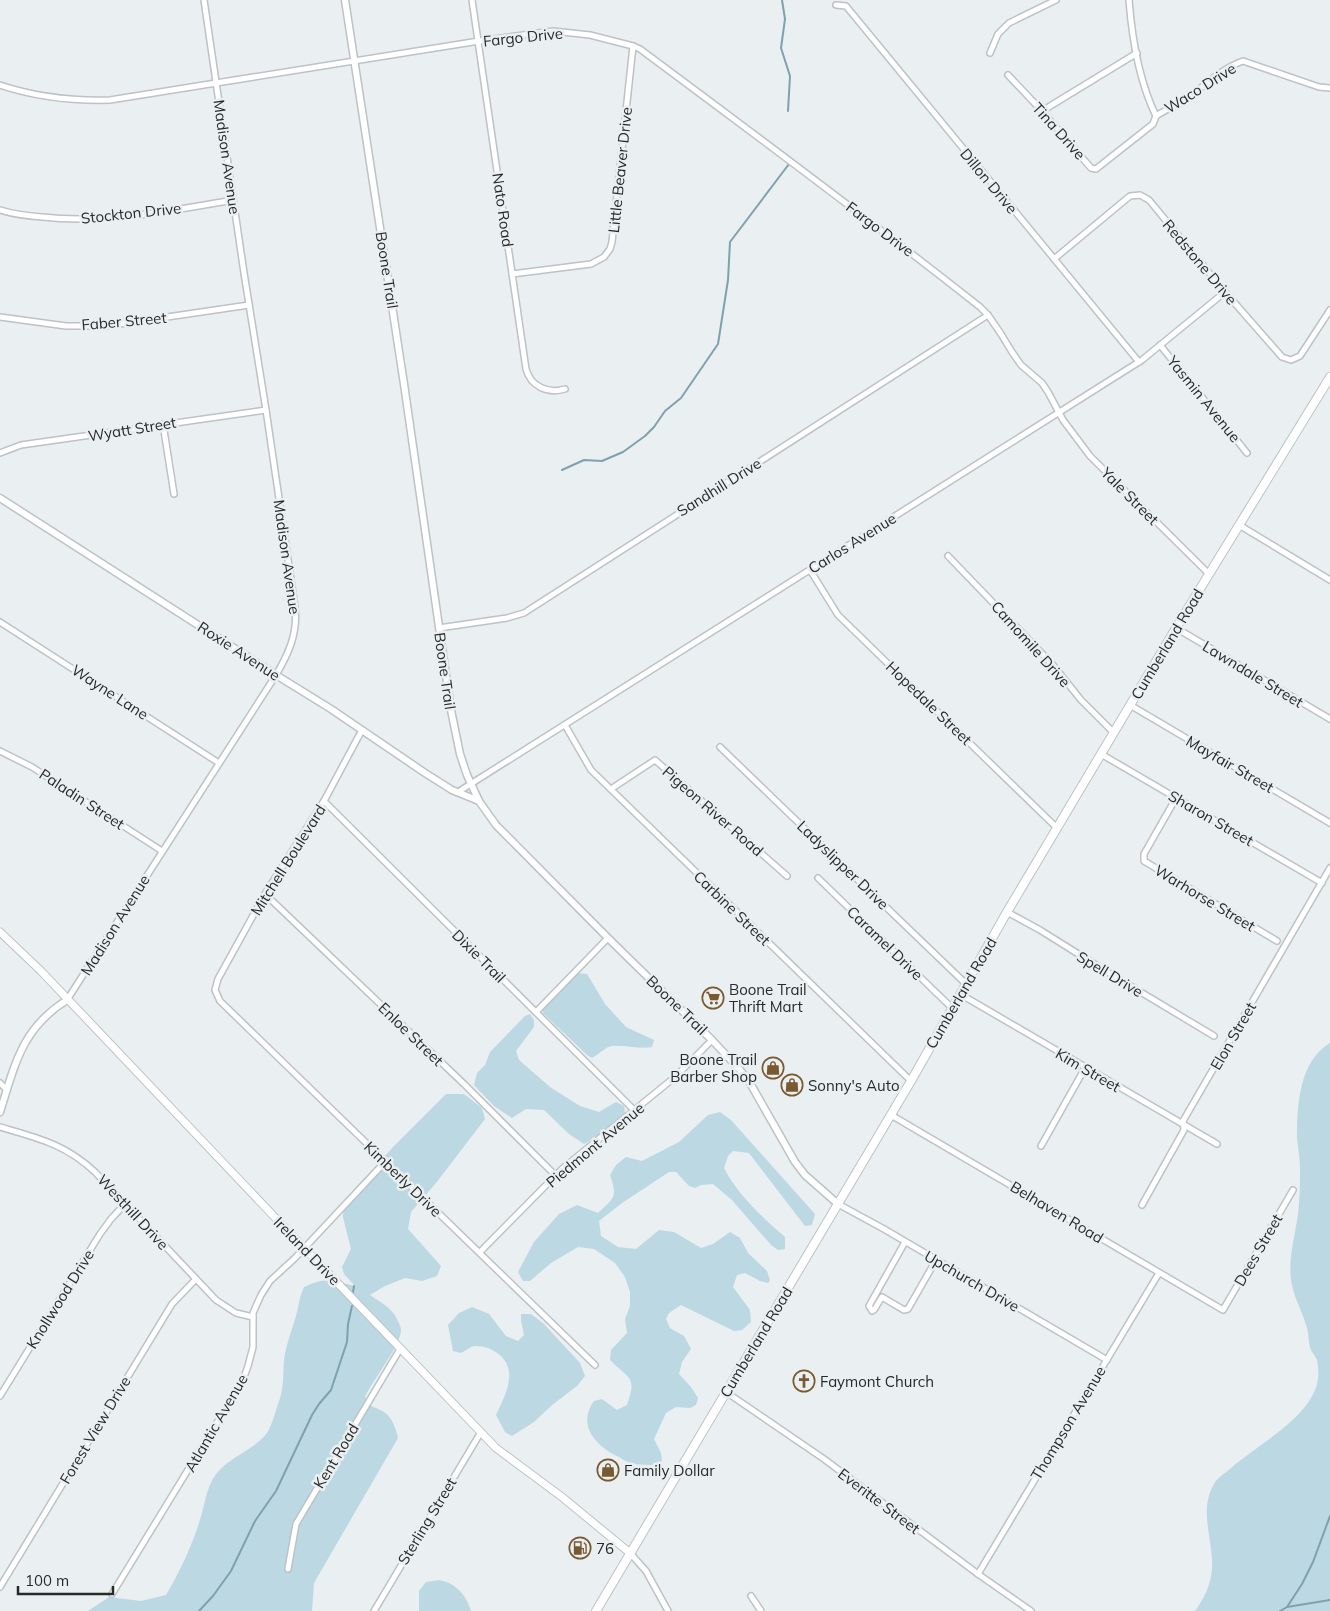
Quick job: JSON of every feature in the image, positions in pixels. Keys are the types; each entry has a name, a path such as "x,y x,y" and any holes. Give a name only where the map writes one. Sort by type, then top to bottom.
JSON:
{"main road":[{"name":"Cumberland Road","path":"596,1611 911,1082 1007,912 1130,705 1330,377"},
{"name":"Ireland Drive","path":"0,932 41,971 496,1448 562,1497 630,1553"}],"street":[{"name":"Madison Avenue","path":"67,1000 284,662 293,642 296,627 296,614 204,0"},
{"name":"Boone Trail","path":"345,0 455,734 471,785 479,802 496,825 740,1070 795,1162 806,1175 838,1204"},
{"name":"Nato Road","path":"472,0 527,375 540,388 554,391 565,389"},
{"path":"990,53 1002,28 1015,19 1056,0"},
{"path":"1130,0 1137,52 1150,103 1156,116"},
{"name":"Dillon Drive","path":"836,5 846,6 1139,362"},
{"name":"Fargo Drive","path":"0,85 39,96 94,100 118,98 553,31 590,35 633,46 895,240 988,315 1012,352 1022,365 1042,384 1060,412"},
{"name":"Little Beaver Drive","path":"512,274 591,264 604,257 610,249 633,46"},
{"path":"1042,111 1137,52"},
{"name":"Waco Drive","path":"1156,116 1184,101 1231,65 1243,61 1319,87 1330,88"},
{"name":"Tina Drive","path":"1008,76 1042,111 1092,168 1096,169 1153,124 1156,116"},
{"name":"Redstone Drive","path":"1054,259 1130,196 1140,195 1149,200 1282,357 1291,360 1300,356 1330,310"},
{"name":"Stockton Drive","path":"0,210 29,216 55,218 110,218 233,200"},
{"name":"Carlos Avenue","path":"458,792 1139,362 1225,292"},
{"name":"Faber Street","path":"0,316 66,326 106,326 249,306"},
{"name":"Sandhill Drive","path":"439,628 507,618 524,613 988,315"},
{"name":"Yasmin Avenue","path":"1160,345 1247,453"},
{"name":"Wyatt Street","path":"0,453 21,445 266,410"},
{"name":"Yale Street","path":"1060,412 1063,420 1090,456 1209,574"},
{"path":"164,424 174,494"},
{"name":"Roxie Avenue","path":"0,498 426,773 479,802"},
{"path":"1238,525 1330,580"},
{"name":"Camomile Drive","path":"948,556 1053,665 1081,700 1114,732"},
{"name":"Hopedale Street","path":"810,570 838,615 1057,828"},
{"name":"Wayne Lane","path":"0,622 220,763"},
{"name":"Lawndale Street","path":"1176,628 1330,719"},
{"name":"Mayfair Street","path":"1130,705 1330,823"},
{"name":"Carbine Street","path":"565,725 591,770 911,1082"},
{"name":"Mitchell Boulevard","path":"215,990 218,979 265,894 324,801 362,730"},
{"name":"Ladyslipper Drive","path":"720,747 966,984"},
{"name":"Paladin Street","path":"0,751 32,767 162,851"},
{"name":"Sharon Street","path":"1101,754 1322,882"},
{"name":"Pigeon River Road","path":"611,789 655,760 787,876"},
{"name":"Warhorse Street","path":"1176,798 1144,854 1144,862 1277,941"},
{"name":"Dixie Trail","path":"324,801 634,1110"},
{"name":"Elon Street","path":"1142,1205 1184,1130 1183,1120 1330,868"},
{"name":"Caramel Drive","path":"818,878 952,1008"},
{"name":"Enloe Street","path":"265,894 464,1084 556,1176"},
{"name":"Spell Drive","path":"1007,912 1214,1036"},
{"path":"536,1012 608,938"},
{"name":"Kimberly Drive","path":"215,990 220,1001 595,1366"},
{"name":"Kim Street","path":"960,994 1217,1144"},
{"path":"0,1112 16,1061 28,1038 45,1016 67,1000"},
{"name":"Piedmont Avenue","path":"480,1252 556,1176 676,1077 712,1040"},
{"path":"1041,1146 1085,1068"},
{"path":"0,1083 7,1090"},
{"name":"Belhaven Road","path":"891,1115 1223,1310"},
{"name":"Westhill Drive","path":"0,1127 49,1142 72,1152 96,1172 216,1300 236,1313 253,1317"},
{"name":"Atlantic Avenue","path":"112,1594 242,1380 253,1346 253,1317 256,1306 270,1282 385,1162"},
{"name":"Dees Street","path":"1223,1310 1293,1190"},
{"name":"Knollwood Drive","path":"0,1396 100,1234 125,1204"},
{"name":"Upchurch Drive","path":"838,1204 884,1229 1106,1360"},
{"path":"905,1242 870,1306 872,1311 882,1297 904,1310 908,1308 936,1260"},
{"name":"Thompson Avenue","path":"978,1574 1159,1273"},
{"name":"Forest View Drive","path":"0,1586 172,1304 196,1278"},
{"name":"Kent Road","path":"288,1569 296,1524 400,1349"},
{"name":"Everitte Street","path":"726,1392 824,1459 978,1574 1032,1611"},
{"name":"Sterling Street","path":"374,1611 481,1432"},
{"path":"630,1553 646,1571 668,1611"},
{"path":"751,1596 761,1611"}],"shaded area":[{"path":"578,973 587,974 605,1004 626,1027 654,1040 652,1047 613,1046 608,1047 592,1058 543,1013 543,1008"},
{"path":"530,1014 534,1020 534,1027 516,1051 519,1060 550,1087 580,1106 599,1112 616,1102 624,1106 625,1113 584,1144 569,1134 544,1110 526,1109 512,1118 494,1106 474,1085 477,1073 485,1065 490,1052 525,1016"},
{"path":"1330,1043 1330,1611 1195,1611 1206,1591 1212,1569 1207,1505 1209,1494 1214,1484 1221,1476 1295,1418 1314,1393 1318,1379 1317,1360 1311,1349 1307,1328 1293,1291 1290,1264 1300,1194 1300,1165 1297,1138 1299,1099 1306,1073 1312,1061"},
{"path":"446,1094 464,1094 482,1108 485,1119 436,1183 411,1212 408,1229 441,1266 437,1276 422,1281 405,1278 385,1286 370,1295 392,1311 401,1329 397,1344 365,1397 371,1406 384,1412 389,1417 395,1427 398,1438 314,1583 312,1611 88,1611 109,1597 141,1601 166,1595 180,1570 191,1544 213,1479 223,1467 256,1444 267,1433 281,1393 285,1354 304,1287 318,1281 330,1280 355,1286 344,1274 342,1267 351,1249 343,1217 344,1201 394,1146"},
{"path":"720,1112 731,1120 815,1214 812,1225 805,1226 749,1153 733,1151 728,1156 724,1168 743,1196 785,1237 785,1249 778,1250 771,1245 732,1200 713,1184 701,1185 695,1188 689,1186 676,1172 669,1172 622,1203 599,1221 601,1236 618,1247 636,1249 659,1230 674,1232 701,1248 713,1244 730,1232 740,1238 748,1253 767,1271 770,1280 768,1283 745,1273 737,1275 733,1287 750,1310 751,1322 742,1330 734,1331 681,1305 669,1313 666,1319 670,1328 684,1336 691,1349 682,1362 679,1374 698,1398 696,1405 690,1408 676,1407 666,1413 654,1439 661,1453 662,1461 658,1465 631,1463 609,1451 596,1440 588,1426 587,1418 594,1401 602,1399 617,1410 627,1405 630,1396 630,1379 610,1360 611,1350 627,1333 625,1319 630,1306 630,1292 625,1277 615,1263 594,1249 578,1247 551,1263 530,1281 523,1281 518,1272 534,1242 559,1214 577,1205 598,1213 608,1204 614,1193 610,1175 616,1165 626,1157 642,1161 679,1142 708,1115"},
{"path":"472,1307 489,1314 506,1336 518,1341 524,1335 521,1314 531,1314 544,1324 580,1363 585,1376 577,1386 534,1422 512,1436 505,1432 496,1415 508,1384 509,1372 504,1360 494,1351 481,1346 474,1346 461,1353 453,1351 448,1325 459,1313"},
{"path":"439,1580 450,1584 460,1591 471,1611 419,1611 419,1591 426,1582"}],"waterway":[{"path":"782,0 785,19 781,48 790,76 788,111"},
{"path":"562,470 584,460 602,461 623,452 645,436 665,411 681,398 718,344 728,280 730,242 789,164"},
{"path":"353,1292 354,1286"},
{"path":"199,1611 213,1596 231,1571 255,1521 276,1491 312,1415 331,1390 347,1342 352,1306"},
{"path":"1287,1607 1313,1562 1330,1516"},
{"path":"1280,1611 1287,1607 1330,1600"}],"place":[{"name":"Boone Trail Thrift Mart","path":"713,998"},
{"name":"Boone Trail Barber Shop","path":"773,1068"},
{"name":"Sonny's Auto","path":"792,1085"},
{"name":"Faymont Church","path":"804,1381"},
{"name":"Family Dollar","path":"608,1470"},
{"name":"76","path":"580,1548"}]}
